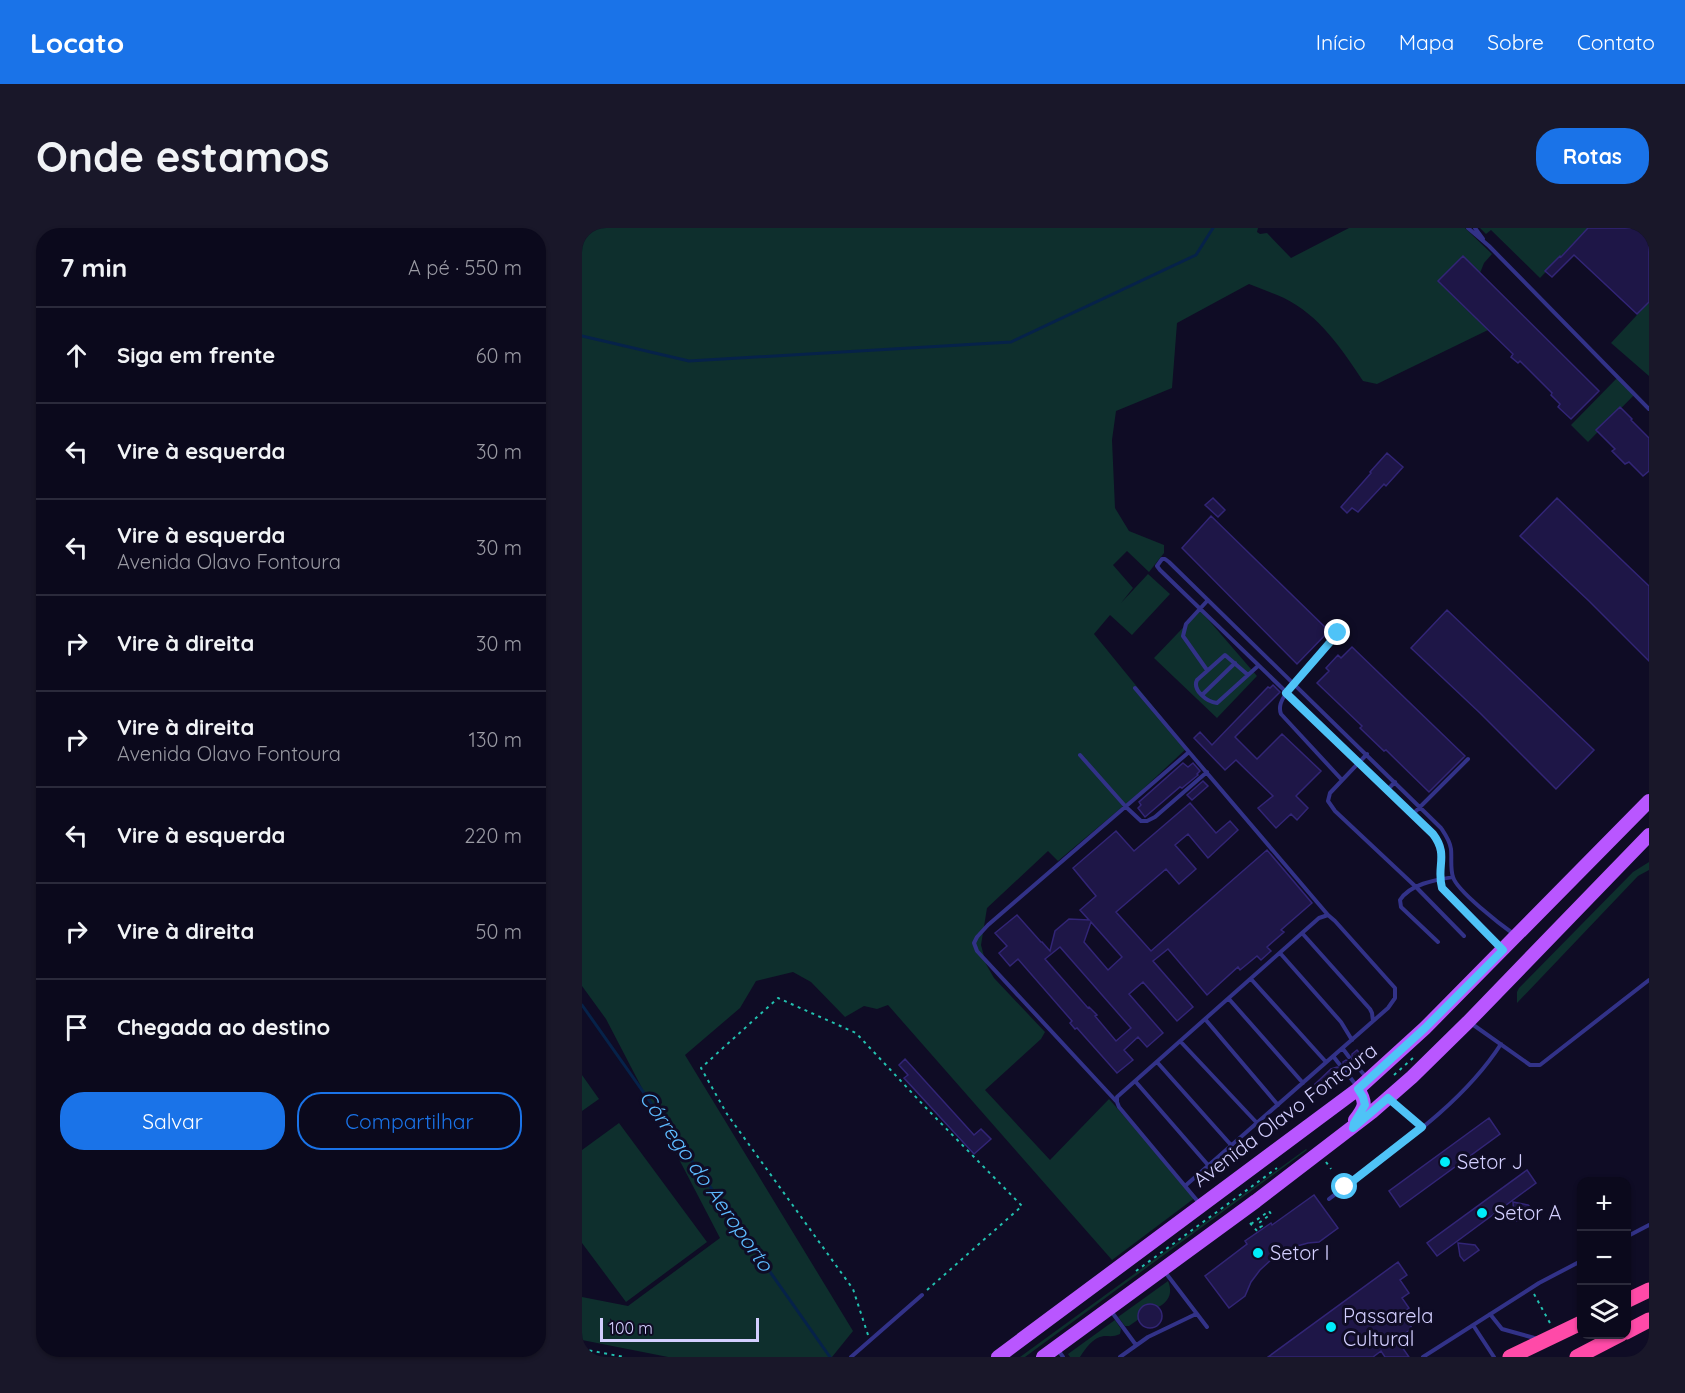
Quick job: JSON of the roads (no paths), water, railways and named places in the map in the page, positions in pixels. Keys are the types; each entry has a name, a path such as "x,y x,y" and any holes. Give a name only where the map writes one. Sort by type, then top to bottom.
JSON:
{"highway":[{"path":"1631,1299 1649,1290"},
{"path":"1631,1329 1649,1320"},
{"path":"1510,1357 1577,1325"},
{"path":"1577,1357 1613,1339"}],"main road":[{"name":"Avenida Olavo Fontoura","path":"998,1357 1363,1085 1425,1028 1649,801"},
{"path":"1043,1357 1060,1352 1109,1308 1353,1128 1388,1098 1468,1022 1648,839 1631,819"},
{"path":"1353,1128 1365,1105 1363,1085"}],"lane":[{"path":"1468,228 1489,246 1649,409"},
{"path":"1475,228 1489,246"},
{"path":"1503,950 1442,888 1440,880 1442,851 1439,842 1160,570 1157,566 1162,559 1169,562 1441,828 1448,837 1451,847 1453,878 1456,884 1495,921 1517,936"},
{"path":"1206,670 1183,636 1186,624 1208,600"},
{"path":"1338,633 1294,683 1280,704 1281,714 1342,780"},
{"path":"1248,675 1225,655 1206,670 1195,683 1195,688 1209,702 1217,704 1258,666"},
{"path":"1202,695 1235,663"},
{"path":"1135,688 1328,915 1395,988 1395,998 1388,1008 1185,1186"},
{"path":"1190,752 988,925 974,943 977,951 1117,1102 1200,1205"},
{"path":"1367,754 1330,793 1328,801 1331,807 1464,936"},
{"path":"1080,755 1141,821 1155,817 1207,772"},
{"path":"1412,815 1468,759"},
{"path":"1387,790 1395,782"},
{"path":"1438,942 1401,907 1400,900 1403,895 1416,887 1453,878"},
{"path":"1117,1102 1117,1097 1180,1041 1319,918 1328,915"},
{"path":"1302,933 1370,1009 1373,1022"},
{"path":"1280,953 1341,1022 1352,1040"},
{"path":"1251,979 1326,1062"},
{"path":"1468,1022 1530,1065 1540,1065 1649,980"},
{"path":"1229,999 1303,1083"},
{"path":"1205,1019 1278,1104"},
{"path":"1180,1041 1257,1123"},
{"path":"1329,1199 1422,1127 1480,1073 1501,1044"},
{"path":"1343,1049 1350,1057"},
{"path":"1333,1056 1340,1065"},
{"path":"1157,1062 1231,1145"},
{"path":"1355,1064 1363,1085"},
{"path":"1345,1071 1363,1085"},
{"path":"1135,1081 1208,1166"},
{"path":"1388,1098 1422,1127"},
{"path":"1631,1234 1649,1225"},
{"path":"1423,1357 1530,1289 1577,1263"},
{"path":"1162,1269 1207,1328"},
{"path":"851,1357 922,1294"},
{"path":"1109,1308 1136,1345"},
{"path":"1120,1357 1154,1334 1196,1314"},
{"path":"1490,1314 1502,1329 1545,1340"},
{"path":"1473,1325 1494,1357"}],"waterway":[{"path":"582,336 689,361 1011,342 1196,255 1213,228"},
{"name":"Córrego do Aeroporto","path":"582,1005 830,1357"}],"place":[{"name":"Setor J","path":"1445,1162"},
{"name":"Setor A","path":"1482,1213"},
{"name":"Setor I","path":"1258,1253"},
{"name":"Passarela Cultural","path":"1331,1327"}]}
